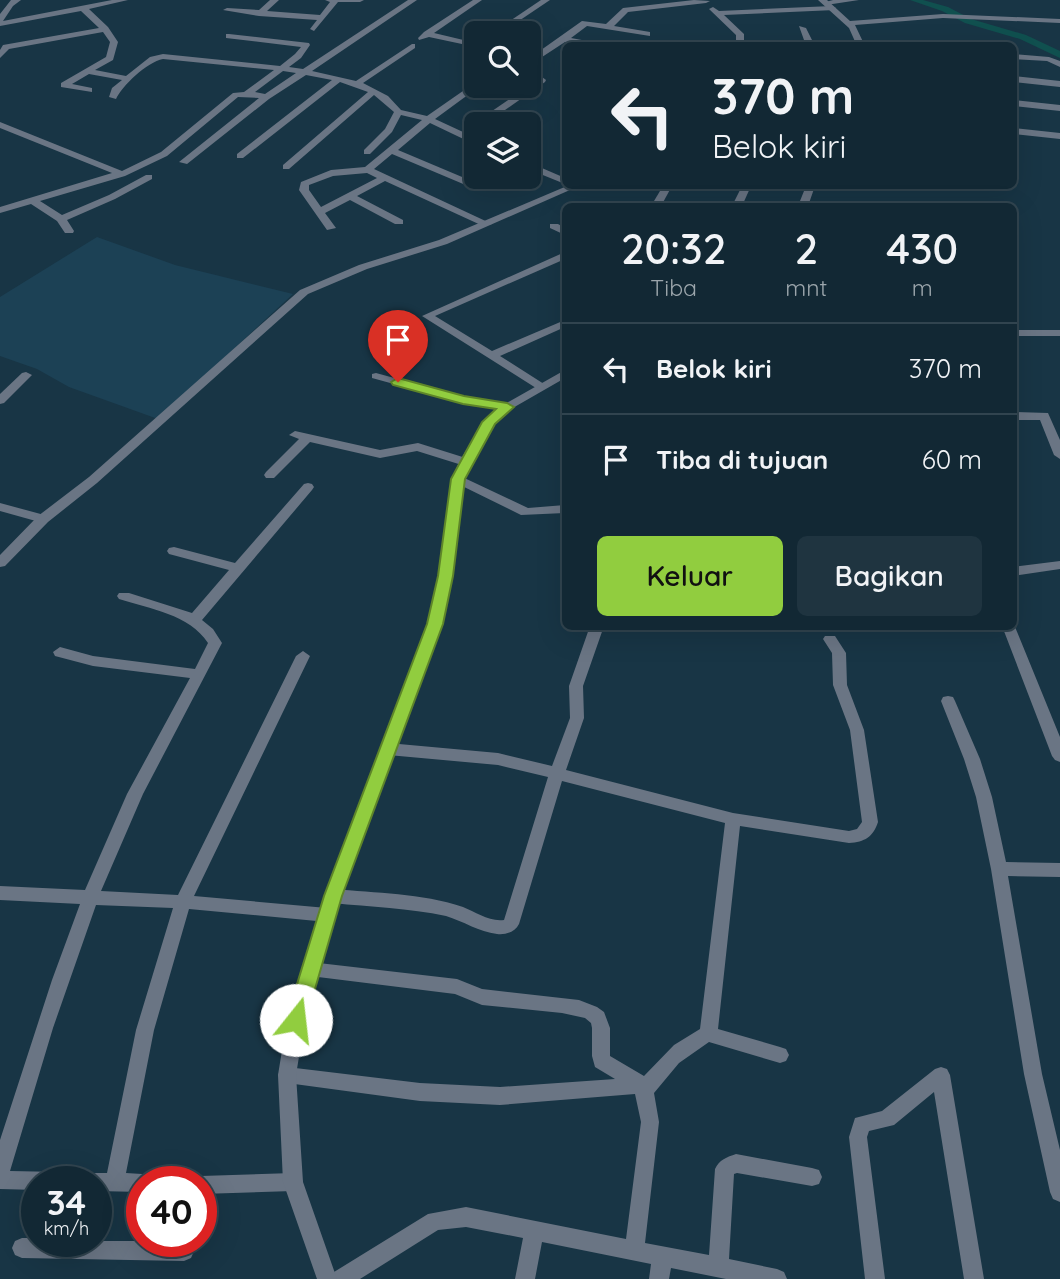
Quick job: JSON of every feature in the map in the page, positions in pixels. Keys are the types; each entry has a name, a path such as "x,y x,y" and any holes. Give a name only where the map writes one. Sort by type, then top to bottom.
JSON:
{"street":[{"path":"0,22 10,4 17,0"},
{"path":"0,22 124,0"},
{"path":"259,14 275,0"},
{"path":"329,0 360,0"},
{"path":"314,29 336,0"},
{"path":"184,162 266,97 413,0"},
{"path":"464,43 424,36 478,0"},
{"path":"514,21 546,0"},
{"path":"609,26 626,10 705,0 740,33 740,42"},
{"path":"717,13 855,0"},
{"path":"827,4 849,23 860,42"},
{"path":"82,8 105,29 114,42 112,55 90,72 64,85 89,90"},
{"path":"227,10 322,18"},
{"path":"849,23 943,16 1060,21"},
{"path":"541,54 585,23 647,34"},
{"path":"0,56 3,47 105,29"},
{"path":"802,29 808,42"},
{"path":"229,36 306,45 304,51 247,94"},
{"path":"564,39 584,42"},
{"path":"357,84 412,46"},
{"path":"1017,51 1060,64"},
{"path":"1017,56 1049,59"},
{"path":"113,97 115,90 157,57 280,69 357,84 395,106 400,113 424,118 462,136"},
{"path":"90,72 130,79"},
{"path":"240,156 338,79"},
{"path":"1017,79 1060,84"},
{"path":"496,112 542,80"},
{"path":"286,167 373,92"},
{"path":"368,170 424,118 464,93"},
{"path":"0,210 126,172 164,154 236,95 266,97"},
{"path":"1017,103 1060,108"},
{"path":"366,152 388,130 400,113"},
{"path":"0,125 126,172 149,177 61,219"},
{"path":"1017,131 1060,136"},
{"path":"390,150 464,181"},
{"path":"331,228 304,190 304,184 331,173 368,170 382,179 486,224"},
{"path":"541,171 562,180"},
{"path":"318,212 382,179"},
{"path":"0,563 43,519 121,456 304,292 363,267 431,247 567,189"},
{"path":"66,191 89,207"},
{"path":"350,196 399,222"},
{"path":"33,201 61,219 69,231"},
{"path":"554,226 562,230"},
{"path":"540,386 427,316 562,256"},
{"path":"493,355 562,324"},
{"path":"1017,333 1060,333"},
{"path":"0,401 26,375"},
{"path":"327,1279 293,1182 287,1075 296,1020 333,896 435,624 446,576 458,479 465,462 489,422 507,407 562,375"},
{"path":"376,376 463,400 507,407"},
{"path":"1017,416 1044,416 1060,455"},
{"path":"270,475 301,436 380,454 418,447 465,462"},
{"path":"458,479 526,512 562,509"},
{"path":"194,620 308,487"},
{"path":"0,507 43,519"},
{"path":"174,551 237,568"},
{"path":"1017,571 1060,565"},
{"path":"0,1171 65,966 90,897 134,795 215,643 210,634 194,620 124,596"},
{"path":"333,896 445,910 496,927 507,927 516,910 556,773 577,718 576,686 596,630"},
{"path":"1011,630 1060,756"},
{"path":"388,749 498,759 733,819 849,837 861,836 868,831 870,822 860,767 857,730 840,685 839,653 830,639"},
{"path":"60,652 95,661 167,668 198,675"},
{"path":"110,1166 145,1030 183,902 303,656"},
{"path":"948,701 972,759 984,797 999,869 1033,1074 1060,1192"},
{"path":"708,1034 733,819"},
{"path":"999,869 1060,870"},
{"path":"0,892 183,902 327,915"},
{"path":"310,969 457,987 485,998 531,1001 588,1010 598,1017 601,1026 601,1061 644,1087 650,1122 634,1252"},
{"path":"708,1034 710,1037 780,1055"},
{"path":"287,1075 420,1092 500,1096 644,1087 688,1042 708,1034"},
{"path":"875,1279 859,1129 862,1124 887,1119 941,1075 974,1279"},
{"path":"718,1267 726,1169 730,1164 812,1177"},
{"path":"0,1180 21,1180"},
{"path":"217,1184 293,1182"},
{"path":"341,1279 435,1221 466,1217 777,1279"},
{"path":"525,1279 534,1230"},
{"path":"659,1279 662,1257"}],"shaded area":[{"path":"97,237 175,265 293,294 158,419 69,387 37,369 0,356 0,297"}],"waterway":[{"path":"914,0 945,9 968,21 1023,37 1060,55"}],"route":[{"path":"296,1020 333,896 435,624 446,576 458,479 475,443 489,422 507,407 463,400 398,382"}]}
